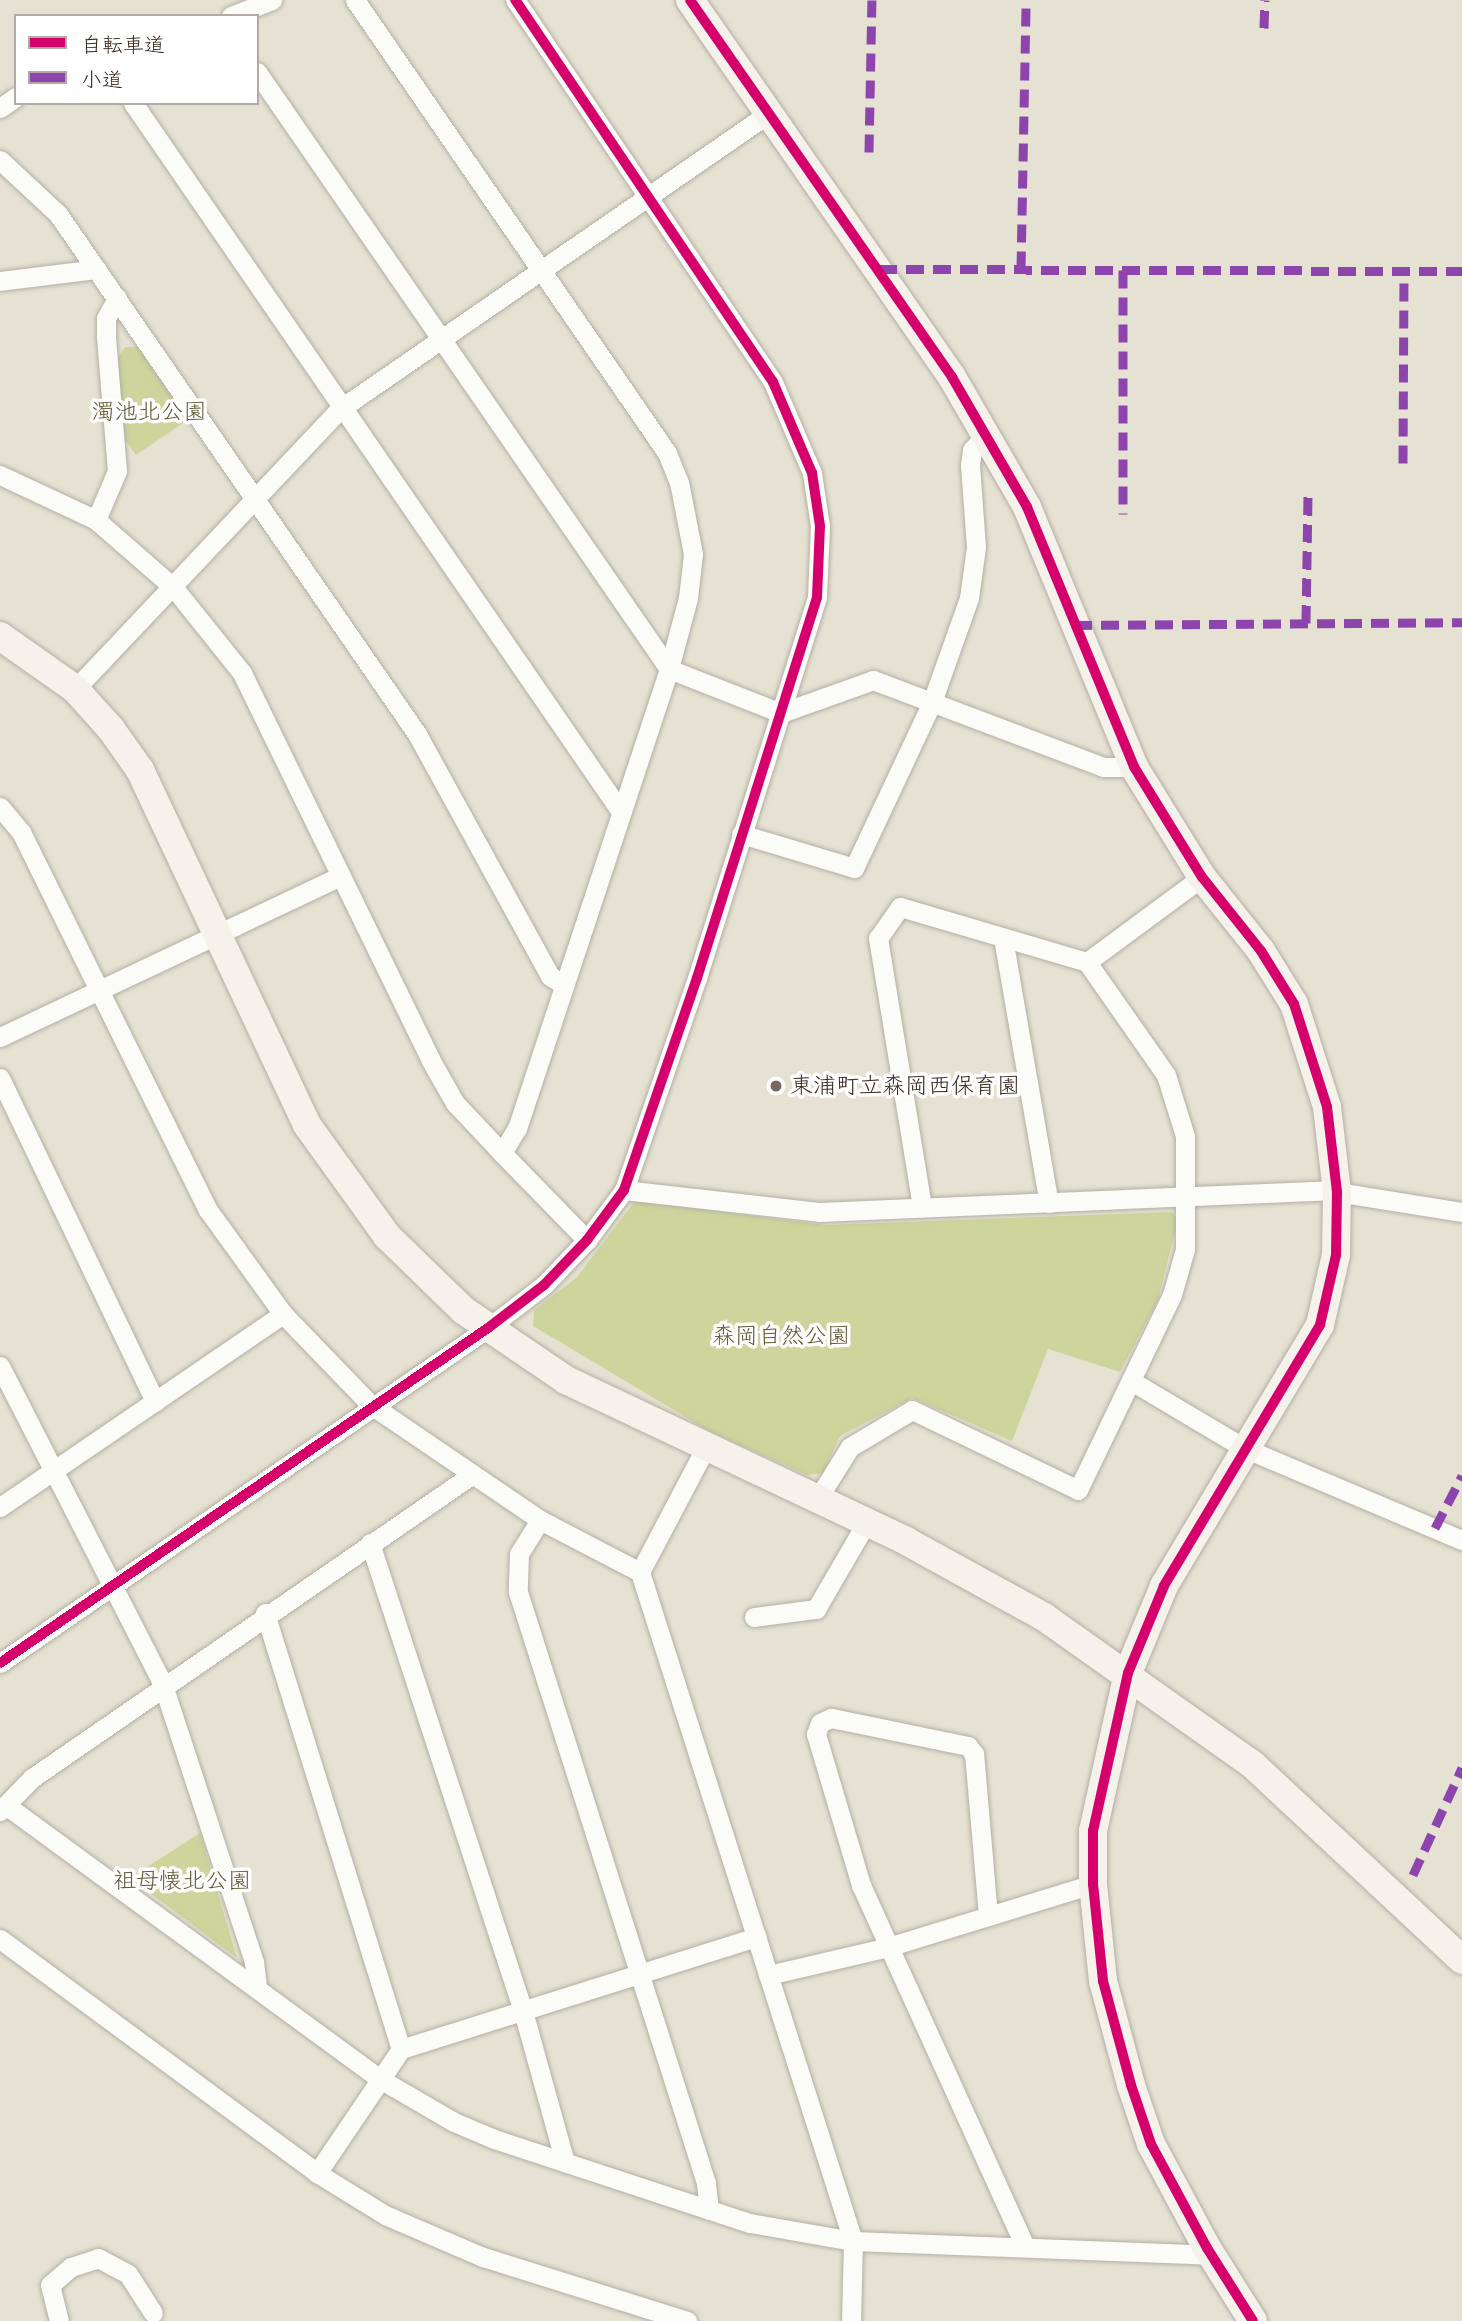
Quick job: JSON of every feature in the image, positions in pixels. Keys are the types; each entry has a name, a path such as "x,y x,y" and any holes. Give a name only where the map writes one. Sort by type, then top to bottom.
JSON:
{"street":[{"path":"236,14 272,0"},
{"path":"355,0 648,424 679,482 694,554 669,669 517,1128 502,1153"},
{"path":"0,1663 371,1405 488,1328 544,1285 587,1240 624,1190 817,597 820,526 812,473 772,382 515,0"},
{"path":"690,0 930,344 986,435 1027,507 1134,767 1202,877 1261,951 1294,1004 1327,1107 1337,1191 1336,1255 1320,1325 1244,1448 1164,1586 1128,1673 1093,1831 1093,1884 1104,1981 1131,2085 1152,2144 1211,2255 1253,2321"},
{"path":"259,75 669,669 781,713 873,680 1103,767 1134,767"},
{"path":"134,105 340,409 621,812"},
{"path":"75,689 174,588 340,409 542,270 644,195 769,113"},
{"path":"0,160 58,214 416,734 550,975 564,985"},
{"path":"0,281 96,269"},
{"path":"96,520 117,471 106,327 117,298"},
{"path":"741,834 854,868 932,702 974,575 976,547 970,465 972,450 986,435"},
{"path":"0,475 96,520 174,588 242,673 455,1103 587,1240"},
{"path":"0,636 75,689 140,770 307,1125 357,1200 421,1272 488,1328 566,1380 818,1499 974,1577 1128,1673 1252,1764 1462,1960"},
{"path":"0,807 21,832 208,1210 283,1314 371,1405 470,1476 540,1520 640,1572 853,2241 851,2321"},
{"path":"0,1037 341,876"},
{"path":"1087,962 1202,877"},
{"path":"818,1499 850,1447 912,1410 1078,1490 1133,1382 1172,1295 1185,1249 1189,1198 1185,1136 1166,1075 1087,962 900,907 878,938 922,1207"},
{"path":"1003,938 1049,1203"},
{"path":"0,1078 155,1402"},
{"path":"624,1190 819,1212 1337,1191 1462,1212"},
{"path":"0,1507 283,1314"},
{"path":"0,1366 51,1473 163,1685 254,1962 257,1987"},
{"path":"1133,1382 1244,1448 1462,1540"},
{"path":"640,1572 707,1446"},
{"path":"470,1476 265,1613 32,1778 3,1808 257,1987 380,2079 454,2122 750,2223 853,2241 1211,2255"},
{"path":"540,1520 519,1554 518,1592 706,2183 709,2210"},
{"path":"754,1617 816,1609 866,1523"},
{"path":"370,1543 523,2011 565,2162"},
{"path":"265,1613 401,2049"},
{"path":"988,1916 974,1754 968,1746 831,1718 820,1723 816,1734 861,1885 1025,2246"},
{"path":"768,1975 888,1947 1093,1884"},
{"path":"317,2173 401,2049 757,1937"},
{"path":"0,1940 317,2173 385,2215 483,2257 687,2321"},
{"path":"59,2321 50,2285 71,2267 98,2258 128,2274 153,2313"}],"green space":[{"name":"濁池北公園","path":"125,347 139,347 184,411 183,423 136,455 125,440 116,360"},
{"name":"森岡自然公園","path":"635,1201 825,1225 1172,1212 1178,1220 1158,1300 1120,1372 1048,1349 1012,1441 912,1398 840,1436 823,1473 807,1475 709,1431 533,1326 534,1310 577,1277"},
{"name":"祖母懐北公園","path":"200,1833 237,1958 130,1878"}],"marked path":[{"path":"869,152 872,0"},
{"path":"1021,269 1026,0"},
{"path":"1264,28 1265,0"},
{"path":"879,269 1462,271"},
{"path":"1123,270 1123,514"},
{"path":"1403,463 1404,271"},
{"path":"1306,623 1308,491"},
{"path":"1074,625 1462,622"},
{"path":"1435,1528 1462,1476"},
{"path":"1413,1875 1462,1768"}],"cycle path":[{"path":"0,1663 488,1328 544,1285 587,1240 624,1190 697,978 817,597 820,526 812,473 773,382 515,0"},
{"path":"690,0 952,377 1027,507 1134,767 1202,877 1261,951 1294,1004 1327,1107 1337,1192 1336,1255 1320,1325 1164,1586 1128,1673 1093,1831 1093,1884 1103,1981 1131,2085 1151,2144 1207,2248 1253,2321"}],"place":[{"name":"東浦町立森岡西保育園","path":"776,1086"}]}
